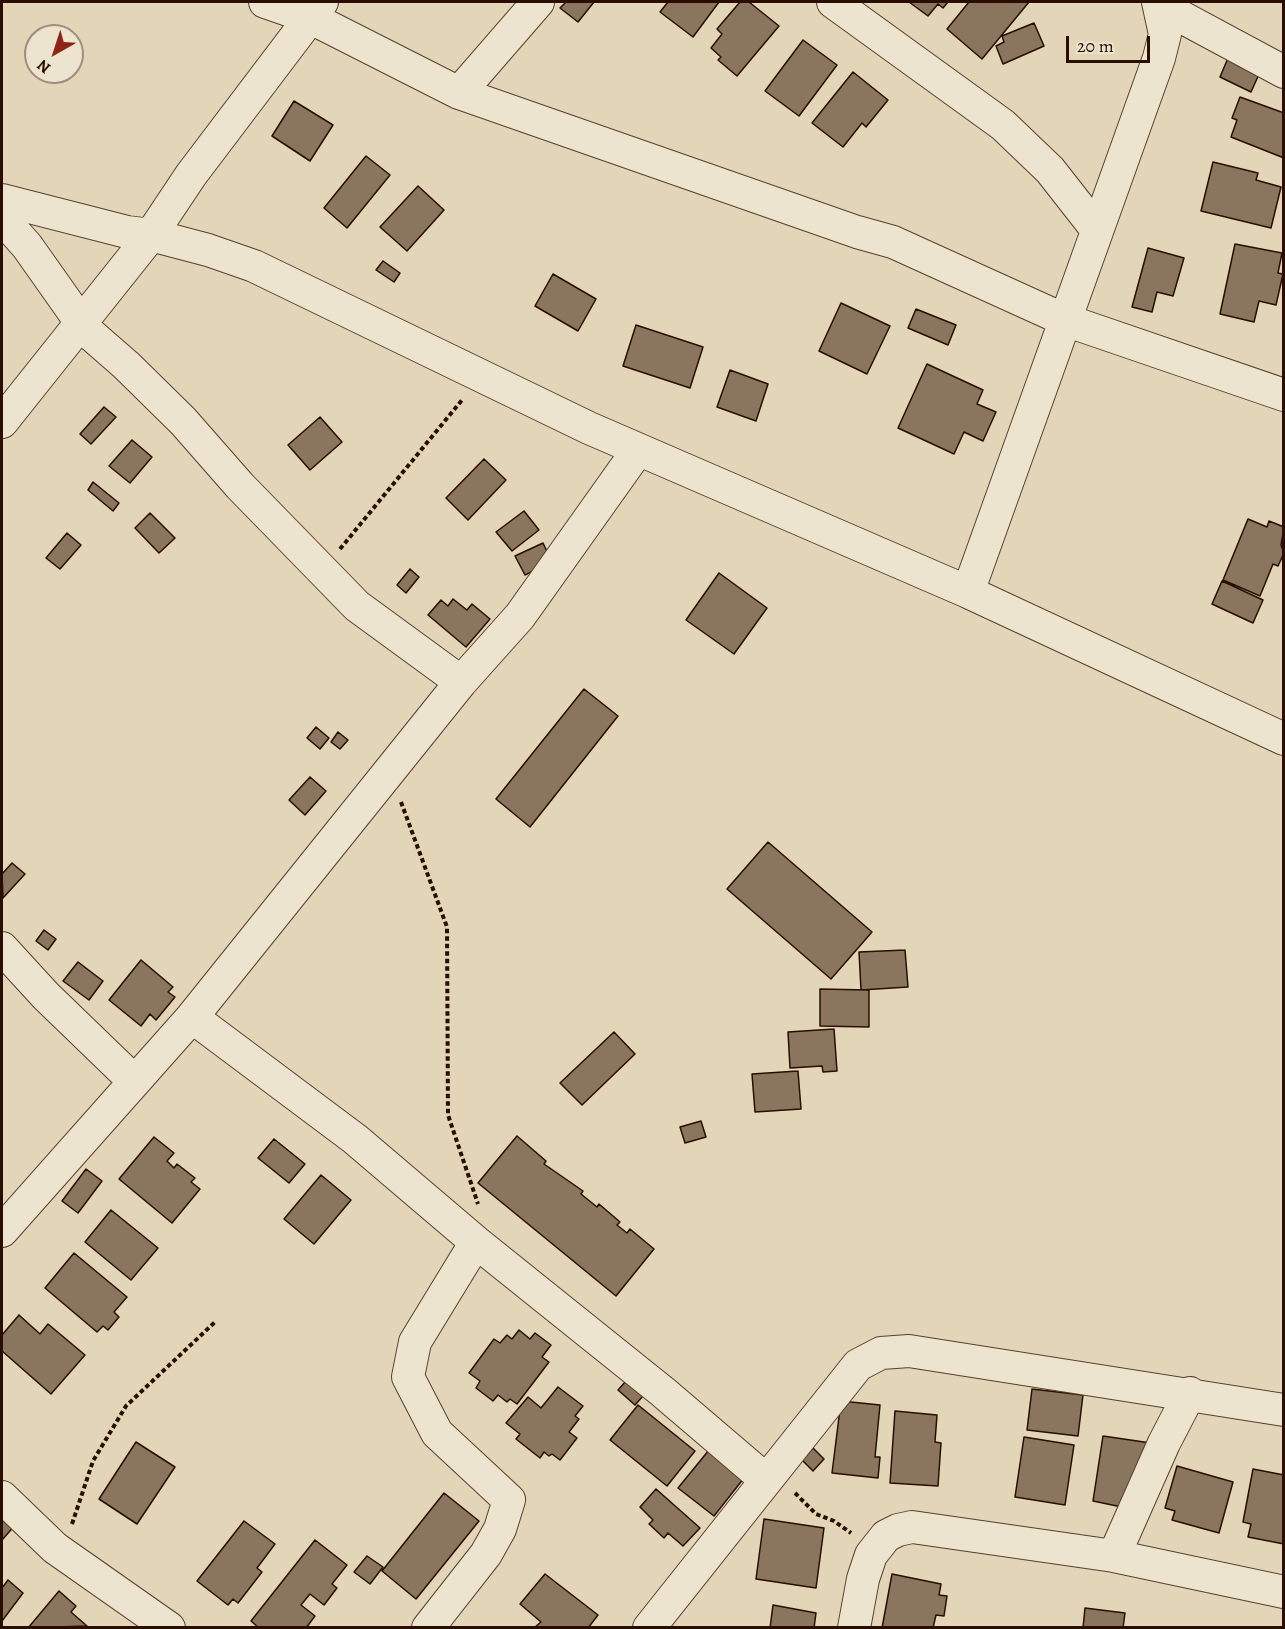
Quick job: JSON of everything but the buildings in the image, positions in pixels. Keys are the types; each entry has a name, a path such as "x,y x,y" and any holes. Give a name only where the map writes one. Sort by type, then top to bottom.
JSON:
{"street":[{"path":"265,2 317,10 459,93 846,228 893,242 1065,320 1284,395"},
{"path":"459,93 538,2"},
{"path":"833,2 1003,125 1050,170 1097,230"},
{"path":"968,592 1159,58 1165,34 1159,4 1197,11 1284,72"},
{"path":"2,422 151,235 191,175 317,10"},
{"path":"2,200 127,232 151,235 254,266 638,450 968,592 1284,739"},
{"path":"2,218 27,246 81,322 183,421 232,478 357,606 461,682"},
{"path":"2,1231 192,1017 461,682 520,616 638,450"},
{"path":"2,948 46,996 134,1081"},
{"path":"192,1017 355,1139 482,1247 769,1477"},
{"path":"428,1628 486,1554 500,1529 509,1500 437,1433 408,1377 415,1342 482,1247"},
{"path":"650,1628 858,1365 880,1353 909,1351 1284,1410"},
{"path":"1114,1556 1164,1443 1190,1394"},
{"path":"2,1497 63,1553 169,1628"},
{"path":"854,1628 863,1578 871,1555 886,1536 912,1527 1114,1556 1284,1592"}],"path":[{"path":"322,569 362,526 482,375"},
{"path":"399,799 447,927 448,1115 486,1225 482,1247"},
{"path":"63,1553 89,1469 126,1406 215,1322"},
{"path":"769,1477 816,1515 834,1521 862,1541 878,1546"}]}
